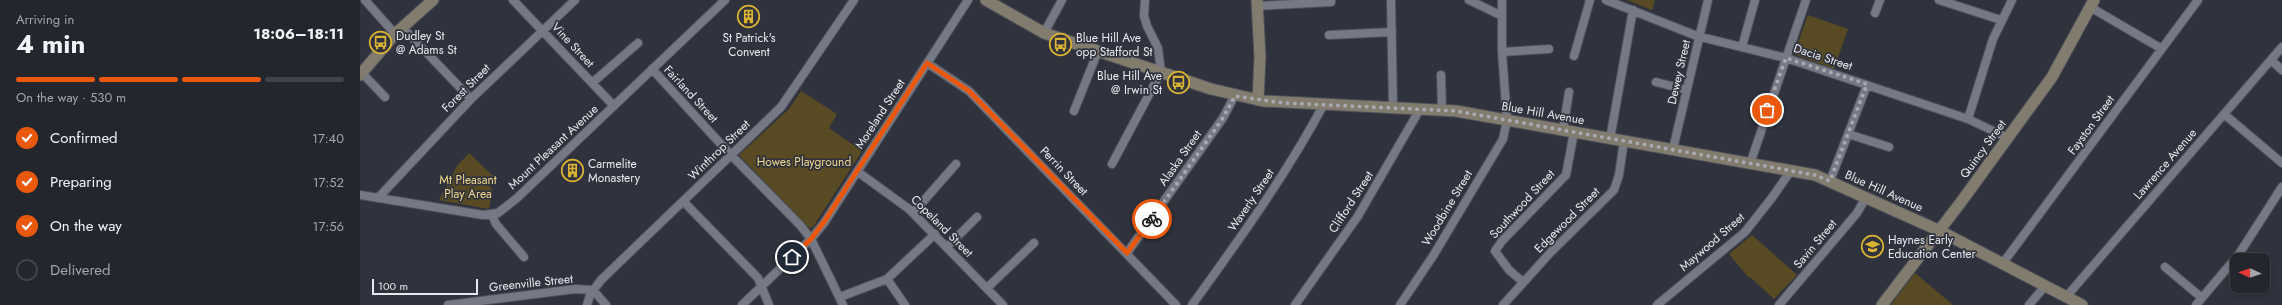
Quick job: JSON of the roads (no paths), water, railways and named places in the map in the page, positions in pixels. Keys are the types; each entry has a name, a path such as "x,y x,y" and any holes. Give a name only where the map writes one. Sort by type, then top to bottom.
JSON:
{"main road":[{"path":"361,74 399,31 433,0"},
{"name":"Blue Hill Avenue","path":"986,0 1044,33 1235,96 1258,100 1442,110 1673,149 1790,172 1815,175 1938,230 2082,305"},
{"path":"1258,3 1260,57 1258,100"},
{"name":"Quincy Street","path":"1882,305 2052,77 2092,3"}],"street":[{"path":"365,0 471,99"},
{"name":"Vine Street","path":"513,0 614,106"},
{"name":"Forest Street","path":"378,198 471,99 575,0"},
{"name":"Mount Pleasant Avenue","path":"492,215 504,210 725,0"},
{"name":"Winthrop Street","path":"587,305 593,290 601,280 791,95 854,0"},
{"name":"Moreland Street","path":"742,305 811,239 858,172 968,0"},
{"path":"1044,33 1062,0"},
{"path":"1112,164 1161,72 1158,48 1147,26 1144,16 1145,0"},
{"path":"1258,3 1331,2 1331,0"},
{"path":"1391,0 1393,107"},
{"path":"1469,0 1502,16"},
{"name":"Woodbine Street","path":"1400,305 1433,256 1503,139 1507,120 1502,52 1502,0"},
{"path":"1574,56 1579,34 1590,0"},
{"name":"Dacia Street","path":"1606,0 1699,37 1786,58 1867,84 1968,119 2008,138"},
{"name":"Dewey Street","path":"1673,149 1708,0"},
{"path":"1742,47 1755,0"},
{"path":"1750,164 1806,0"},
{"path":"1875,13 1880,0"},
{"path":"1940,0 2001,20"},
{"path":"1968,119 2001,20 2012,0"},
{"name":"Fayston Street","path":"2003,263 2198,0"},
{"path":"2092,3 2162,49"},
{"path":"1610,138 1633,10"},
{"path":"1329,35 1392,32"},
{"path":"592,83 638,43"},
{"name":"Lawrence Avenue","path":"2066,297 2282,47"},
{"path":"1502,52 1549,49"},
{"path":"1074,111 1098,51"},
{"path":"2271,60 2282,70"},
{"name":"Perrin Street","path":"927,63 969,91 1176,305"},
{"name":"Fairland Street","path":"652,69 730,154 800,225 811,239 841,301"},
{"path":"361,74 385,97"},
{"path":"1441,75 1442,110"},
{"path":"1656,82 1688,90"},
{"path":"1830,181 1867,84"},
{"path":"1563,130 1569,92"},
{"name":"Alaska Street","path":"1127,253 1223,118 1235,96"},
{"name":"Waverly Street","path":"1192,305 1292,161 1324,104"},
{"name":"Clifford Street","path":"1295,305 1365,204 1420,109"},
{"path":"2224,114 2282,163"},
{"name":"Southwood Street","path":"1523,282 1509,270 1495,251 1502,241 1566,175 1574,132"},
{"path":"1848,134 1888,148"},
{"name":"Edgewood Street","path":"1503,305 1523,282 1614,190 1619,176 1624,141"},
{"path":"913,213 956,164"},
{"name":"Copeland Street","path":"858,172 893,196 913,213 1003,305"},
{"name":"Maywood Street","path":"1657,305 1745,232 1771,200 1790,172"},
{"path":"2196,305 2239,254 2282,187"},
{"path":"360,195 492,215 496,224 524,257"},
{"name":"Savin Street","path":"1779,305 1857,213 1866,197"},
{"path":"683,201 732,249 763,285 769,305"},
{"path":"947,247 976,217"},
{"path":"841,301 887,279 935,234"},
{"path":"987,288 1034,243"},
{"path":"2165,267 2202,298"},
{"path":"887,279 905,305"},
{"path":"2029,305 2045,286"},
{"path":"593,290 606,305"},
{"name":"Greenville Street","path":"448,305 549,291 593,290"}],"place":[{"name":"St Patrick's Convent","path":"749,17"},
{"name":"Dudley St @ Adams St","path":"381,43"},
{"name":"Blue Hill Ave opp Stafford St","path":"1060,45"},
{"name":"Blue Hill Ave @ Irwin St","path":"1178,83"},
{"name":"Carmelite Monastery","path":"572,171"},
{"name":"Haynes Early Education Center","path":"1873,247"}],"park label":[{"name":"Howes Playground","path":"804,162"},
{"name":"Mt Pleasant Play Area","path":"468,187"}]}
